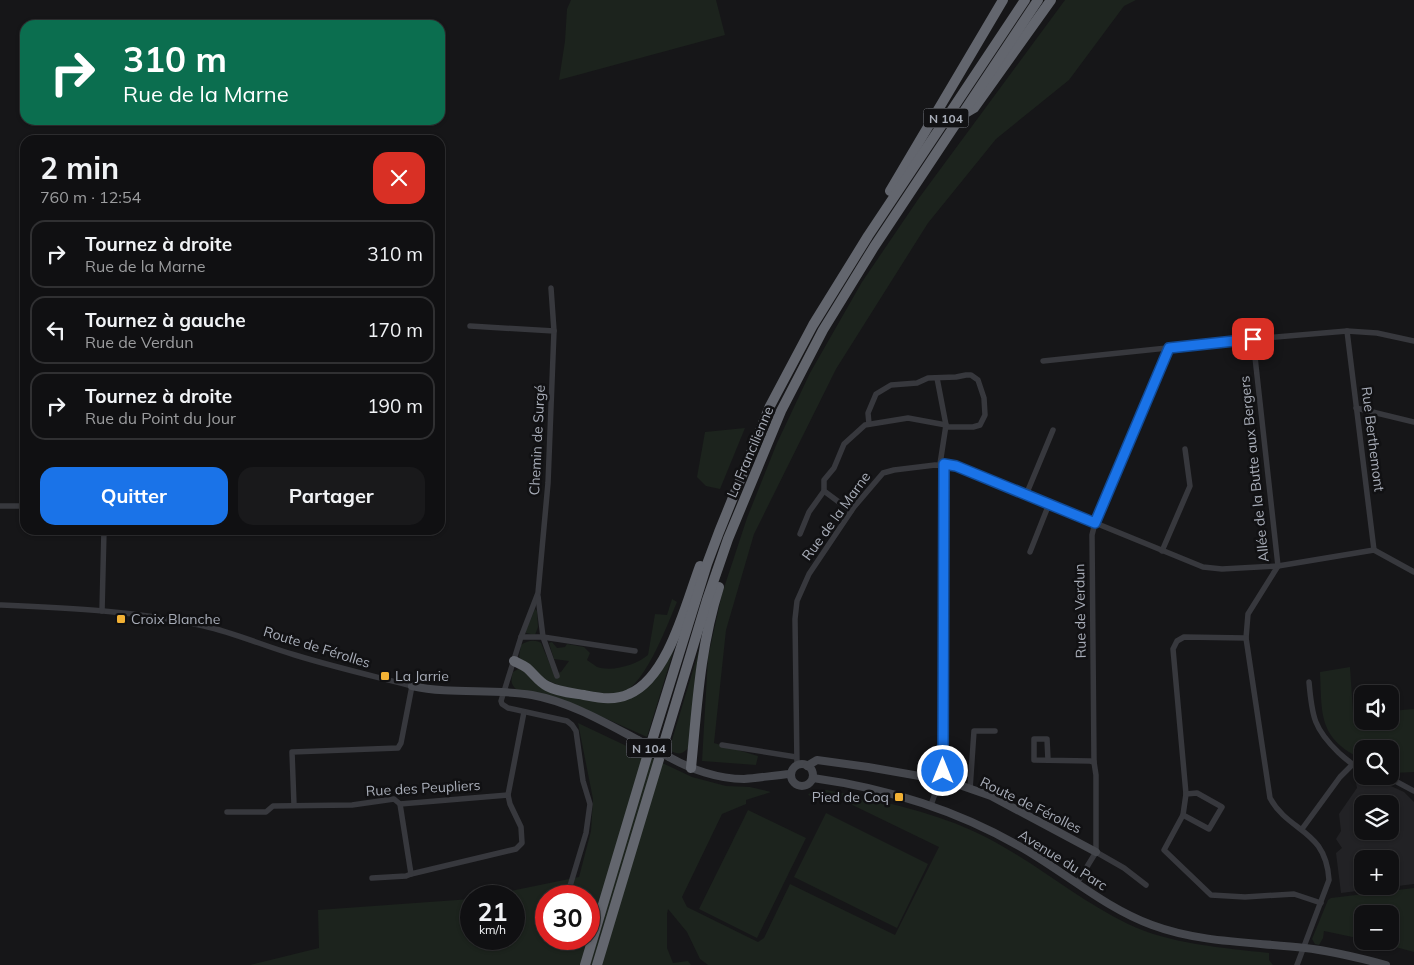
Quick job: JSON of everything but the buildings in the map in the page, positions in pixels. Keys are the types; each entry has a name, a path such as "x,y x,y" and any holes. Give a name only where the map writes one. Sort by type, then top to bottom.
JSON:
{"highway":[{"path":"868,236 870,223 1003,0"},
{"name":"La Francilienne","path":"585,965 650,747 718,532 770,406 813,325 868,236 1025,0"},
{"name":"La Francilienne","path":"597,965 707,600 728,540 781,411 823,330 874,247 1038,0"},
{"path":"960,117 974,108 1051,0"},
{"path":"514,661 527,668 545,686 553,689 601,699 631,694 645,684 662,660 678,627 708,546 718,532"},
{"path":"691,768 698,684 711,612 725,567 728,540"}],"street":[{"name":"Chemin de Surgé","path":"551,288 554,331 548,484 538,593 543,637 557,676"},
{"path":"470,326 554,331"},
{"path":"1043,361 1347,331 1377,333 1414,341"},
{"name":"Rue Berthemont","path":"1347,331 1374,550"},
{"name":"Allée de la Butte aux Bergers","path":"1253,339 1278,566 1248,614 1246,638 1270,798 1274,806 1315,840 1329,868 1330,880 1297,965"},
{"name":"Rue de Verdun","path":"1096,852 1092,535 1095,523 1169,348"},
{"path":"800,534 809,512 824,491 824,480 834,468 844,444 865,425 908,418 946,426 973,427 980,425 985,415 984,398 978,380 971,376 928,378 917,382 891,385 876,394 868,413 869,424"},
{"path":"931,805 943,771 942,464 946,426 937,378"},
{"path":"1356,408 1414,422"},
{"path":"1026,495 1053,430"},
{"path":"1162,551 1190,486 1186,449"},
{"name":"Rue de la Marne","path":"797,761 795,646 797,601 813,567 867,490 883,473 942,464 956,466 1203,567 1222,569 1278,566 1374,550"},
{"path":"824,491 852,511"},
{"path":"1030,552 1049,504"},
{"path":"0,506 20,506"},
{"path":"102,611 104,535"},
{"path":"1374,550 1414,572"},
{"name":"Chemin de Surgé","path":"503,693 538,593"},
{"name":"Route de Férolles","path":"0,604 62,607 171,620 205,626 300,657 412,686 455,692 532,695 591,715 691,768 743,779 791,774"},
{"path":"521,638 543,637 635,651"},
{"path":"1246,638 1184,637 1177,641 1173,649 1186,794 1183,815 1164,850 1211,894 1245,897 1294,894 1321,903"},
{"path":"1302,829 1340,777 1352,765 1319,731 1312,712 1309,682"},
{"path":"294,806 292,752 398,748 402,743 412,686"},
{"path":"503,693 501,701 508,708 567,721 572,724 576,731 583,781 590,804 586,833 570,885"},
{"path":"372,878 406,876 516,849 522,843 521,827 510,804 508,795 524,712"},
{"path":"970,789 974,731 995,731"},
{"path":"722,745 797,761 812,771 813,778 809,784 800,786 792,781 791,774 797,761"},
{"name":"Route de Férolles","path":"807,766 817,760 868,767 940,780 991,796 1124,868 1146,885"},
{"path":"1048,760 1094,762"},
{"name":"Avenue du Parc","path":"813,778 931,805 966,819 1020,846 1123,913 1154,926 1212,939 1304,948 1386,965"},
{"path":"1399,783 1414,792"},
{"path":"1183,815 1210,829 1222,807 1197,794 1186,794"},
{"name":"Rue des Peupliers","path":"227,812 266,812 274,806 352,805 394,799 400,804 508,795"},
{"path":"400,804 410,874"},
{"path":"1076,883 1096,852"}],"shaded area":[{"path":"571,0 716,0 725,35 559,80 565,41 567,9"},
{"path":"1065,0 1136,0 1124,6 1069,80 996,139 928,223 836,369 754,534 726,630 714,743 758,756 756,765 702,761 708,657 722,594 747,518 777,443 810,373 862,282 919,198"},
{"path":"745,428 720,489 706,486 697,477 705,432"},
{"path":"672,599 677,602 645,671 636,683 626,691 616,695 561,686 538,675 519,657 521,645 525,642 539,642 554,674 561,672 569,661 554,659 549,643 552,642 557,648 565,647 567,644 584,647 590,653 587,660 597,667 610,669 631,665 648,655 655,614 667,615"},
{"path":"535,609 537,611 538,627 535,635 526,633 526,630"},
{"path":"702,640 688,748 681,753 677,753 669,750"},
{"path":"674,649 647,737 569,702 517,690 512,682 513,672 520,668 539,684 621,700"},
{"path":"1350,667 1354,730 1399,730 1399,710 1414,709 1414,772 1399,773 1399,740 1354,740 1354,754 1337,742 1325,723 1321,700 1320,672"},
{"path":"578,723 692,777 726,786 750,787 771,792 746,800 746,804 722,814 682,897 687,907 758,942 764,938 790,884 895,935 939,847 838,798 815,798 808,794 827,790 902,806 938,817 973,831 1013,852 1108,914 1144,931 1179,941 1269,953 1269,960 1273,965 708,965 700,959 687,932 668,909 667,948 673,963 688,961 691,965 250,965 319,948 318,910 460,900 460,950 525,950 525,888 535,886 535,950 600,950 600,885 540,885 579,877 591,831 593,799"},
{"path":"1356,785 1389,785 1404,792 1414,802 1414,884 1399,886 1399,850 1354,850 1354,891 1341,893 1336,853 1342,848 1336,839 1341,831 1339,814 1357,788"},
{"path":"748,810 806,838 757,938 699,909"},
{"path":"826,813 928,864 897,928 794,877"},
{"path":"1414,888 1414,952 1399,948 1399,905 1354,905 1354,937 1324,931 1319,945 1315,944 1312,939 1328,900 1331,898 1356,895 1399,895 1399,890"}],"place":[{"name":"Croix Blanche","path":"121,619"},
{"name":"La Jarrie","path":"385,676"},
{"name":"Pied de Coq","path":"899,797"}],"route":[{"path":"943,771 944,464 956,466 1095,523 1169,348 1253,339"}]}
